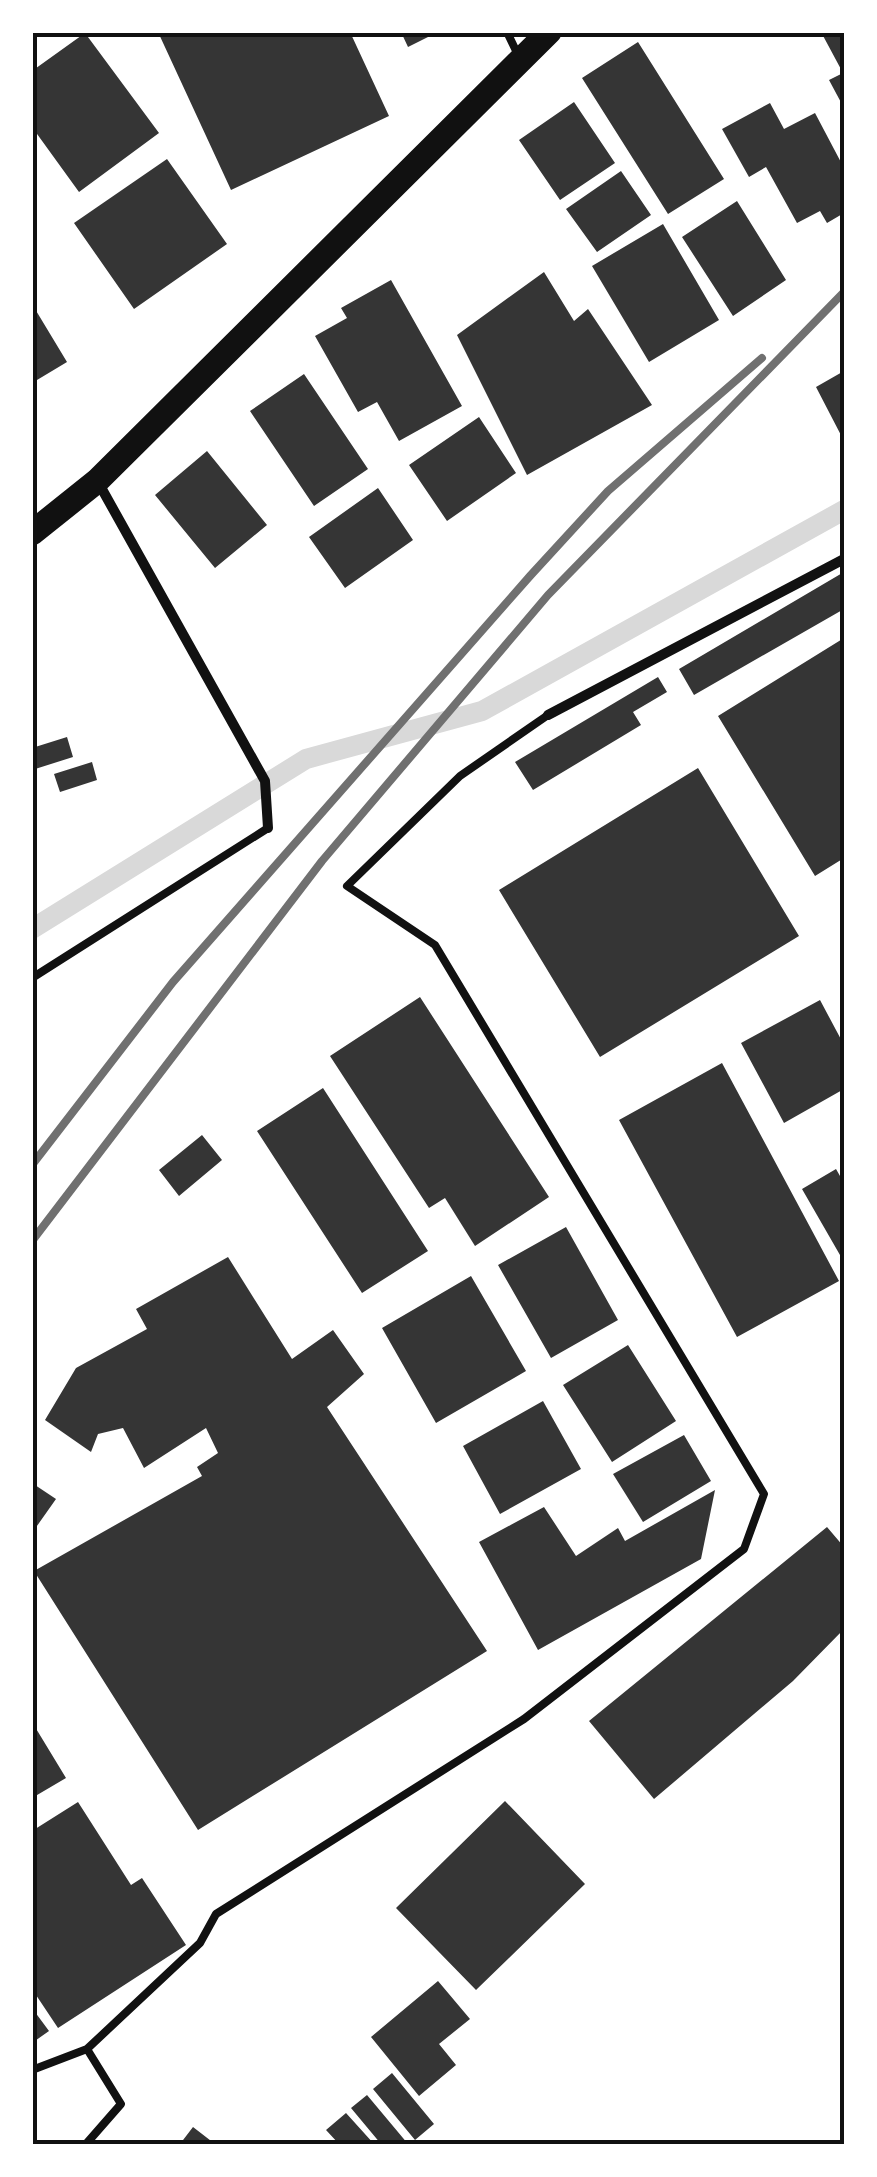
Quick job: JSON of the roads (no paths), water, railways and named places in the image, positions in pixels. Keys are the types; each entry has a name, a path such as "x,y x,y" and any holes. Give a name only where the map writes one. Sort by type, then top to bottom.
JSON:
{"main road":[{"path":"32,533 97,481 548,32"}],"street":[{"path":"97,481 265,781 268,828"},
{"path":"548,715 844,559"}],"lane":[{"path":"507,32 519,57"},
{"path":"32,2070 87,2049 200,1943 216,1914 524,1719 744,1549 764,1494 435,945 347,886 460,776 548,715"},
{"path":"32,978 268,828"},
{"path":"86,2144 121,2104 87,2049"}],"waterway":[{"path":"32,929 306,759 482,711 844,510"}],"railway":[{"path":"32,1241 322,861 548,595 844,292"},
{"path":"32,1165 173,982 530,576 608,491 762,358"}]}
